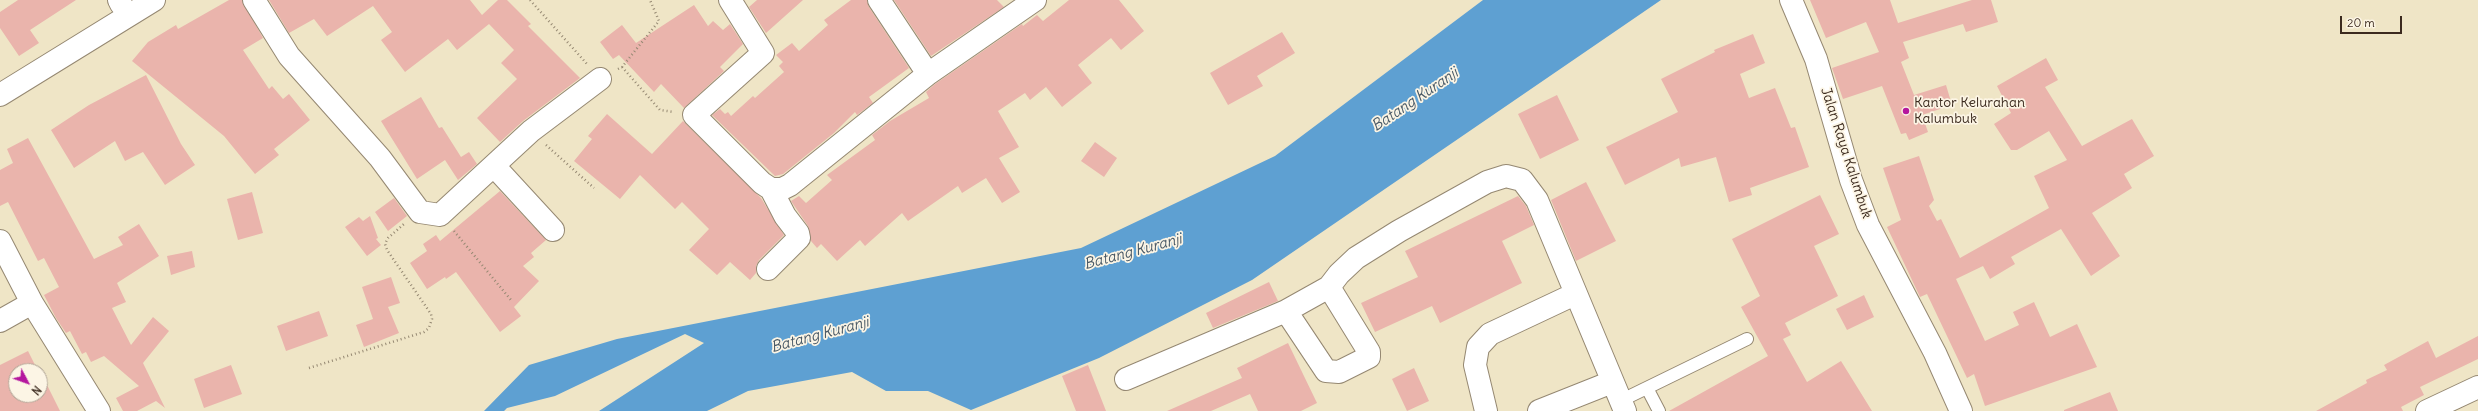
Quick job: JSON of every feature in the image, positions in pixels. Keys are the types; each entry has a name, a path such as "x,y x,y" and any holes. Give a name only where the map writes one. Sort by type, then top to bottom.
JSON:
{"street":[{"path":"0,95 154,0"},
{"path":"254,0 289,56 309,81 430,213 495,167 531,132 600,79"},
{"path":"730,0 763,53 694,115 757,178 771,189 785,216 798,233 799,238 768,269"},
{"path":"879,0 928,74"},
{"path":"771,189 782,189 790,185 928,74 1035,0"},
{"path":"0,78 122,1"},
{"name":"Jalan Raya Kalumbuk","path":"1796,2 1816,59 1851,180 1868,225 1935,352 1961,411"},
{"path":"495,167 553,230"},
{"path":"1126,378 1286,311 1329,287 1356,258 1399,231 1486,182 1506,176 1522,180 1537,200 1619,398 1539,411"},
{"path":"0,241 32,303 99,411"},
{"path":"1286,311 1326,371 1339,372 1369,357 1369,352 1329,287"},
{"path":"1486,411 1474,365 1478,347 1490,334 1575,294"},
{"path":"0,321 32,303"},
{"path":"2428,411 2478,387"}],"lane":[{"path":"1619,398 1647,388 1747,339"},
{"path":"1647,388 1659,411"}],"path":[{"path":"530,0 600,79 622,67 659,21 650,0"},
{"path":"622,67 660,110 694,115"},
{"path":"531,132 594,188"},
{"path":"309,368 424,332 428,328 432,319 431,314 390,256 385,244 388,238 430,213 512,300"}],"water":[{"name":"Batang Kuranji","path":"1483,0 1661,0 1252,280 1099,358 971,410 928,391 886,391 852,372 748,391 707,411 599,411 704,343 685,334 555,396 507,408 504,411 484,411 529,365 617,339 1081,248 1275,156"}],"building":[{"path":"18,0 76,0 30,30 39,43 19,56 0,28 0,12"},
{"path":"229,0 242,0 263,38 243,50 269,89 272,86 283,99 289,94 310,120 274,149 279,155 255,174 224,136 132,61 148,42 176,25 178,29"},
{"path":"269,0 470,0 482,15 498,0 507,0 531,24 528,26 580,78 523,121 500,142 477,118 517,79 501,63 514,50 489,24 457,50 448,39 405,72 381,40 392,32 373,6 327,36 314,19 289,33"},
{"path":"757,0 803,0 766,33 749,7"},
{"path":"851,0 867,0 869,7 909,68 869,97 873,103 857,115 855,112 834,133 783,174 775,176 712,115 720,109 725,114 728,112 731,116 753,96 755,98 784,72 779,66 783,62 776,55 792,43 799,51 828,25 824,20"},
{"path":"894,0 997,0 1004,7 931,56"},
{"path":"1069,0 1119,0 1144,31 1121,50 1111,38 1078,65 1092,83 1062,107 1046,87 1030,100 1025,93 998,111 1019,147 999,158 1020,192 1002,203 986,178 962,193 958,186 908,221 902,213 865,246 860,240 837,261 821,244 817,248 811,241 808,226 791,201 799,196 806,203 832,180 827,175 875,140 872,135 890,121 929,98 926,92 935,84 1022,24 1023,26 1037,15 1043,21"},
{"path":"1810,0 1890,0 1898,23 1972,0 1991,0 1998,22 1966,32 1963,24 1903,42 1909,58 1901,62 1914,95 1946,85 1952,105 1922,115 1928,132 1909,140 1906,133 1901,134 1882,86 1843,99 1832,68 1879,52 1866,22 1826,38"},
{"path":"694,5 708,26 713,21 723,30 730,24 743,44 720,67 724,71 684,108 661,84 654,92 619,55 613,59 600,42 622,25 636,43"},
{"path":"1282,32 1295,53 1257,76 1263,86 1228,105 1210,73"},
{"path":"1753,34 1765,63 1740,74 1749,98 1775,88 1791,128 1795,127 1809,167 1750,188 1752,195 1729,202 1716,157 1681,167 1679,158 1625,185 1606,147 1678,112 1661,79 1715,52 1714,50"},
{"path":"2046,58 2058,80 2045,87 2082,146 2132,119 2154,156 2124,174 2132,188 2092,213 2120,256 2091,276 2061,229 2011,257 2015,264 1990,279 1983,266 1956,279 1985,341 2019,325 2013,312 2034,302 2050,337 2077,324 2097,367 1985,406 1974,374 1967,378 1927,294 1920,297 1887,227 1901,220 1883,168 1919,156 1934,200 1929,206 1937,221 1941,219 1960,258 2049,208 2034,176 2067,160 2049,131 2017,150 2011,150 1994,124 2011,113 1997,86"},
{"path":"146,75 181,144 195,165 165,185 143,152 125,161 115,141 74,168 51,130 89,105"},
{"path":"1557,95 1579,140 1540,159 1518,114"},
{"path":"421,97 439,128 442,127 461,157 469,152 477,164 458,180 445,160 417,179 381,121"},
{"path":"607,114 652,154 683,121 761,198 784,235 759,260 756,266 756,273 750,280 730,262 717,275 689,250 709,229 682,202 675,209 640,175 620,199 574,161 592,139 588,136"},
{"path":"28,138 94,259 123,245 118,237 139,224 159,256 117,283 126,302 112,308 131,345 153,317 169,331 143,363 165,408 156,401 137,411 123,411 116,398 139,386 104,356 91,362 86,352 82,354 70,331 66,333 56,318 44,295 59,287 44,258 38,261 8,202 0,206 0,170 13,163 7,149"},
{"path":"1095,142 1117,158 1104,177 1081,161"},
{"path":"1586,182 1616,241 1576,261 1551,200"},
{"path":"500,191 546,240 531,253 534,257 523,266 539,281 514,307 521,316 500,332 456,272 446,279 445,277 427,289 410,263 427,251 423,244 436,235 440,241"},
{"path":"252,192 263,233 238,240 227,199"},
{"path":"1820,195 1839,234 1814,246 1838,296 1785,323 1791,335 1783,339 1807,382 1841,361 1872,411 1669,411 1768,356 1741,307 1760,296 1732,239"},
{"path":"1518,196 1526,206 1534,225 1502,241 1522,283 1440,323 1432,306 1375,332 1361,303 1418,277 1405,251"},
{"path":"394,198 407,216 388,231 375,212"},
{"path":"370,216 378,238 376,239 381,245 367,256 345,227 359,217 363,221"},
{"path":"192,251 195,267 171,275 167,256"},
{"path":"391,277 400,303 388,307 399,333 364,347 356,325 373,319 362,287"},
{"path":"1269,282 1278,301 1213,328 1206,313"},
{"path":"1864,295 1874,317 1847,330 1836,309"},
{"path":"319,311 328,336 286,351 277,326"},
{"path":"2478,336 2478,359 2420,387 2424,395 2401,407 2403,411 2316,411 2367,383 2366,380 2387,370 2384,365 2428,341 2436,358"},
{"path":"1288,343 1317,403 1301,411 1258,411 1250,394 1211,411 1167,411 1242,378 1237,368"},
{"path":"28,351 34,363 8,363 8,403 48,403 48,387 60,411 0,411 0,365"},
{"path":"231,365 242,394 204,408 194,379"},
{"path":"1088,365 1106,411 1076,411 1062,376"},
{"path":"1414,368 1429,401 1407,411 1392,379"},
{"path":"2110,392 2118,411 2064,411 2064,410"}],"place":[{"name":"Kantor Kelurahan Kalumbuk","path":"1906,111"}]}
